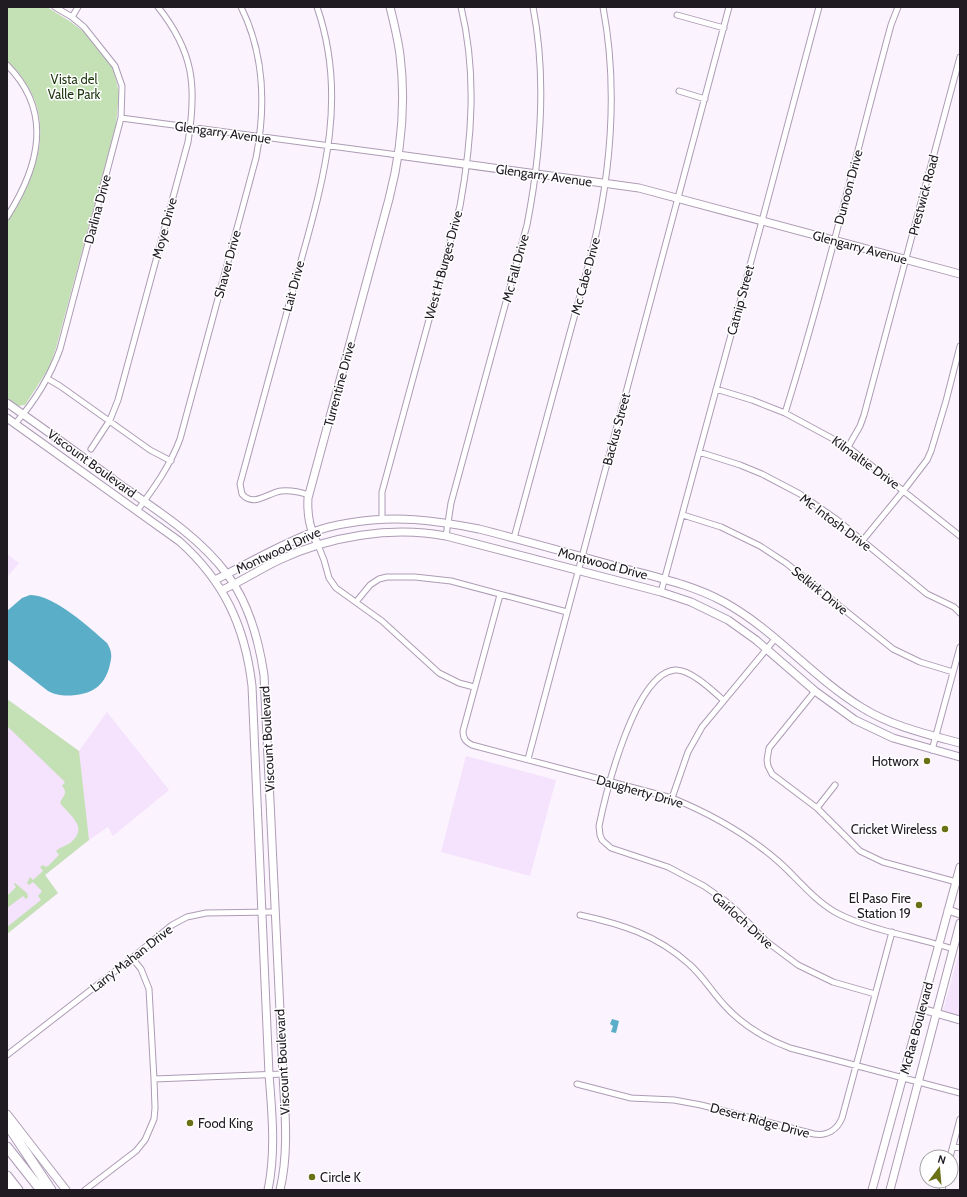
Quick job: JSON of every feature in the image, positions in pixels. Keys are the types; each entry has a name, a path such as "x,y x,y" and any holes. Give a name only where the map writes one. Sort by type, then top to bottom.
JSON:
{"highway":[{"path":"7,1124 51,1190"},
{"path":"7,1147 41,1190"},
{"path":"7,1176 18,1190"}],"main road":[{"name":"Turrentine Drive","path":"318,545 312,532 307,510 309,495 389,199 398,155 402,122 402,78 396,33 390,7"},
{"name":"Glengarry Avenue","path":"398,155 639,188 960,274"},
{"name":"Viscount Boulevard","path":"7,403 188,534 216,561 234,584 256,636 262,661 265,695 286,1139 284,1167 280,1190"},
{"name":"Viscount Boulevard","path":"7,418 183,544 202,563 222,590 232,608 243,637 250,671 252,696 273,1154 268,1190"},
{"name":"Montwood Drive","path":"215,580 254,559 312,532 339,525 382,519 416,519 448,523 514,538 694,588 724,602 753,621 833,687 862,708 906,728 960,743"},
{"name":"Montwood Drive","path":"222,590 281,560 318,545 348,538 396,532 446,536 661,592 691,602 716,613 742,630 815,691 839,709 873,730 893,738 960,757"},
{"path":"252,696 265,695"},
{"path":"257,806 270,806"},
{"name":"McRae Boulevard","path":"872,1190 948,910 958,883 960,867"},
{"path":"948,910 960,914"},
{"name":"McRae Boulevard","path":"890,1190 960,923"},
{"path":"922,1009 960,1020"},
{"path":"7,1114 66,1190"}],"street":[{"name":"Darlina Drive","path":"15,424 24,414 48,379 60,349 121,118 122,86 116,66 84,27 72,17 55,7"},
{"path":"72,17 78,7"},
{"name":"Moye Drive","path":"91,449 110,420 118,400 188,142 193,94 189,64 177,33 158,7"},
{"name":"Shaver Drive","path":"137,511 171,461 180,439 253,171 260,137 263,102 260,64 252,33 242,7"},
{"name":"Lait Drive","path":"309,495 298,492 281,491 259,500 252,500 247,499 242,494 240,484 317,200 329,146 332,85 327,44 317,7"},
{"name":"West H Burges Drive","path":"382,519 382,492 460,206 467,165 470,129 471,79 469,47 461,7"},
{"name":"Mc Fall Drive","path":"446,536 451,503 527,225 536,174 540,129 541,75 539,45 533,7"},
{"name":"Mc Cabe Drive","path":"514,538 593,248 600,217 605,183 611,101 608,45 603,7"},
{"name":"Backus Street","path":"528,759 729,7"},
{"name":"Catnip Street","path":"661,592 819,7"},
{"name":"Dunoon Drive","path":"785,413 834,240 891,25 898,7"},
{"path":"677,15 724,28"},
{"name":"Prestwick Road","path":"848,447 860,426 864,415 960,57"},
{"path":"7,65 18,77 28,92 38,126 37,140 30,171 24,186 7,217"},
{"path":"679,91 705,99"},
{"name":"Glengarry Avenue","path":"121,118 398,155"},
{"path":"863,540 922,468 931,450 960,346"},
{"path":"48,379 110,420 150,450 171,461"},
{"name":"Kilmaltie Drive","path":"716,390 752,400 785,413 848,447 960,536"},
{"name":"Mc Intosh Drive","path":"699,452 740,465 783,484 816,505 863,540 928,594 954,607 960,613"},
{"name":"Selkirk Drive","path":"683,515 704,521 734,533 774,554 893,649 920,662 953,672"},
{"name":"Turrentine Drive","path":"318,545 330,578 341,593 387,625 439,673 458,683 474,687"},
{"path":"356,602 374,582 387,576 415,577 437,579 465,585 567,612"},
{"name":"Daugherty Drive","path":"500,594 463,731 464,739 472,745 672,798 710,815 749,839 777,860 819,901 835,912 860,923 953,949"},
{"path":"672,798 682,765 694,739 723,700 775,639"},
{"path":"932,750 960,647"},
{"name":"Gairloch Drive","path":"723,700 704,684 682,671 668,671 661,675 650,688 633,717 618,752 599,826 600,835 606,844 614,849 668,867 704,886 732,907 766,941 798,965 833,982 875,994"},
{"path":"815,691 769,748 767,760 770,771 775,777 817,808 853,844 866,854 883,862 958,883"},
{"path":"817,808 835,785"},
{"name":"Larry Mahan Drive","path":"7,1055 172,925 187,917 206,913 275,912"},
{"path":"580,915 632,929 662,943 690,964 703,977 722,1002 736,1016 761,1035 790,1048 960,1093"},
{"name":"Desert Ridge Drive","path":"576,1084 631,1098 674,1100 701,1104 814,1134 824,1135 834,1130 841,1122 892,932"},
{"path":"85,1190 136,1151 145,1140 154,1119 154,1079 149,989 141,969 132,958"},
{"path":"154,1079 283,1074"},
{"path":"952,1149 960,1119"},
{"path":"953,1146 960,1148"}],"shaded area":[{"path":"7,554 19,563 7,577"},
{"path":"7,699 79,751 107,712 169,790 113,836 108,827 45,875 58,893 7,934"},
{"path":"466,756 556,780 530,876 441,852"},
{"path":"960,949 960,1020 942,1015"}],"green space":[{"name":"Vista del Valle Park","path":"7,7 47,7 71,22 84,32 112,67 119,92 116,125 56,348 49,368 25,405 17,406 7,399 7,222 29,181 36,160 40,140 40,119 34,99 24,80 7,61"},
{"path":"7,699 79,751 89,840 45,875 58,893 7,934 7,927 41,900 38,896 42,891 33,882 29,885 27,883 30,877 33,880 43,871 40,867 43,865 46,867 48,866 59,855 56,851 59,848 70,843 76,837 78,826 60,803 65,793 62,786 65,782 7,726"},
{"path":"15,883 27,893 28,897 26,899 23,896 7,908 7,896 16,887 14,884"}],"water":[{"path":"30,595 39,596 60,606 71,613 107,643 111,651 111,661 106,677 99,686 83,694 58,695 48,691 7,659 7,611 22,598"},
{"path":"612,1019 619,1021 616,1033 611,1032 613,1026 610,1024"}],"place":[{"name":"Hotworx","path":"927,761"},
{"name":"Cricket Wireless","path":"945,829"},
{"name":"El Paso Fire Station 19","path":"919,905"},
{"name":"Food King","path":"190,1123"},
{"name":"Circle K","path":"312,1177"}]}
